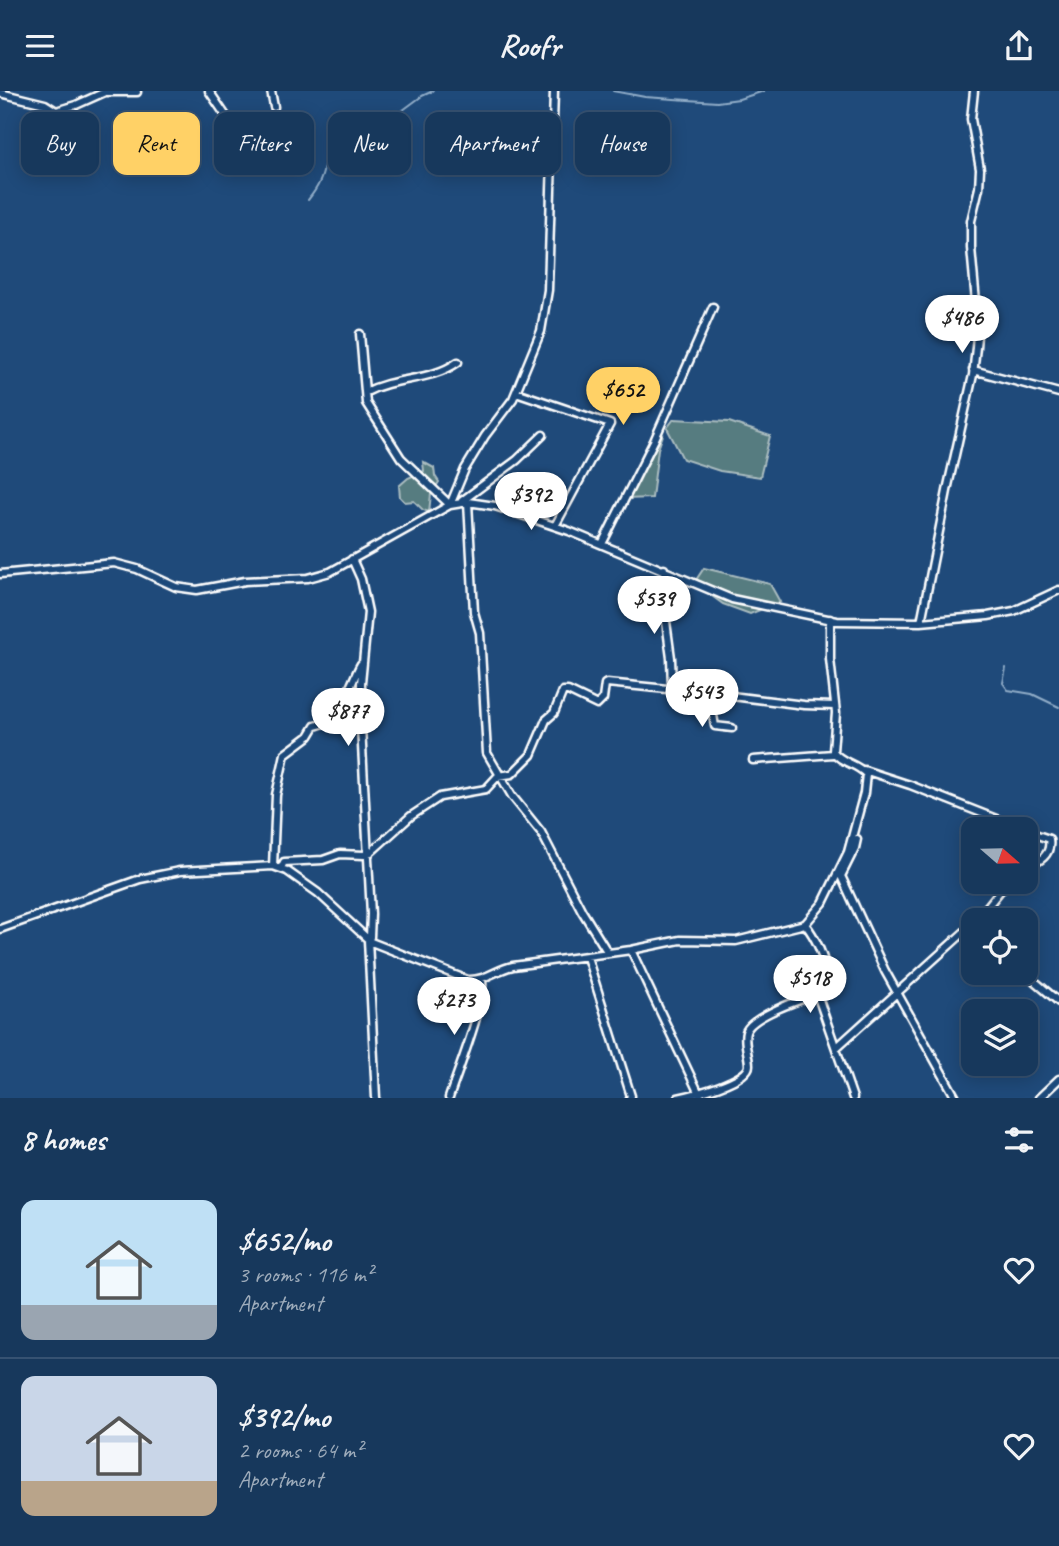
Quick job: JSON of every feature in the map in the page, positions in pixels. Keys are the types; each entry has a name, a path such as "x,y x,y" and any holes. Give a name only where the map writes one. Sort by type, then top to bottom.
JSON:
{"street":[{"path":"209,91 223,112"},
{"path":"271,91 274,107"},
{"path":"450,505 464,469 516,392 541,331 548,290 554,91"},
{"path":"922,622 974,370 978,324 972,273 971,221 979,188 980,169 971,119 974,91"},
{"path":"0,93 45,104 56,111 99,94 137,92"},
{"path":"602,544 654,441 713,307"},
{"path":"360,334 366,404 401,458 450,505"},
{"path":"366,392 383,383 437,374 458,362"},
{"path":"974,370 1059,393"},
{"path":"516,392 610,424 555,526"},
{"path":"464,502 517,460 543,435"},
{"path":"0,574 114,563 137,569 176,587 197,590 245,581 315,576 330,572 450,505 464,502 495,506 555,526 742,603 830,619 854,622 922,622 1005,613 1059,590"},
{"path":"464,502 474,611 480,633 487,753 519,806 541,832 582,911 608,953"},
{"path":"352,559 361,579 368,613 361,727 371,914 368,940 376,1098"},
{"path":"664,569 664,607 672,687"},
{"path":"830,619 834,754"},
{"path":"273,866 276,795 285,754 309,736 315,726 325,723 337,711 364,661"},
{"path":"281,868 284,862 323,860 340,854 374,851 411,816 440,797 486,789 501,775 512,774 531,755 546,720 554,713 563,691 597,705 603,699 607,683 667,689 672,687 709,694 834,706"},
{"path":"709,694 715,726 732,728"},
{"path":"753,760 834,754 863,769 991,817"},
{"path":"0,929 140,879 180,871 273,866 281,868 318,893 368,940 461,979 482,979 502,968 587,957 689,939 736,941 805,924 822,903 848,852 856,826 866,774 863,769"},
{"path":"856,826 858,834 855,849 841,876 897,992 956,1098"},
{"path":"1038,835 1049,839 1050,846 1043,859 1038,862"},
{"path":"986,908 998,894"},
{"path":"678,1098 700,1096 747,1073 750,1066 746,1036 750,1027 773,1011 817,994 828,977 818,945 805,924"},
{"path":"836,1048 961,936"},
{"path":"631,950 700,1096"},
{"path":"587,957 633,1097"},
{"path":"449,1098 479,1005 482,979"},
{"path":"1038,984 1059,1002"},
{"path":"817,994 853,1098"},
{"path":"1039,1098 1059,1079"}],"green space":[{"path":"674,419 729,422 770,436 760,477 720,471 683,459 667,428"},
{"path":"663,435 658,449 652,498 625,499 656,436"},
{"path":"423,462 434,468 439,482 431,494 429,512 414,501 405,502 400,497 399,486 408,478 424,471"},
{"path":"704,568 770,584 780,602 750,614 723,604 694,583"}],"waterway":[{"path":"308,200 320,182 324,161 339,146 364,128 399,113 433,91"},
{"path":"613,91 645,97 717,102 764,91"},
{"path":"1006,668 1003,683 1008,690 1032,694 1059,707"}]}
